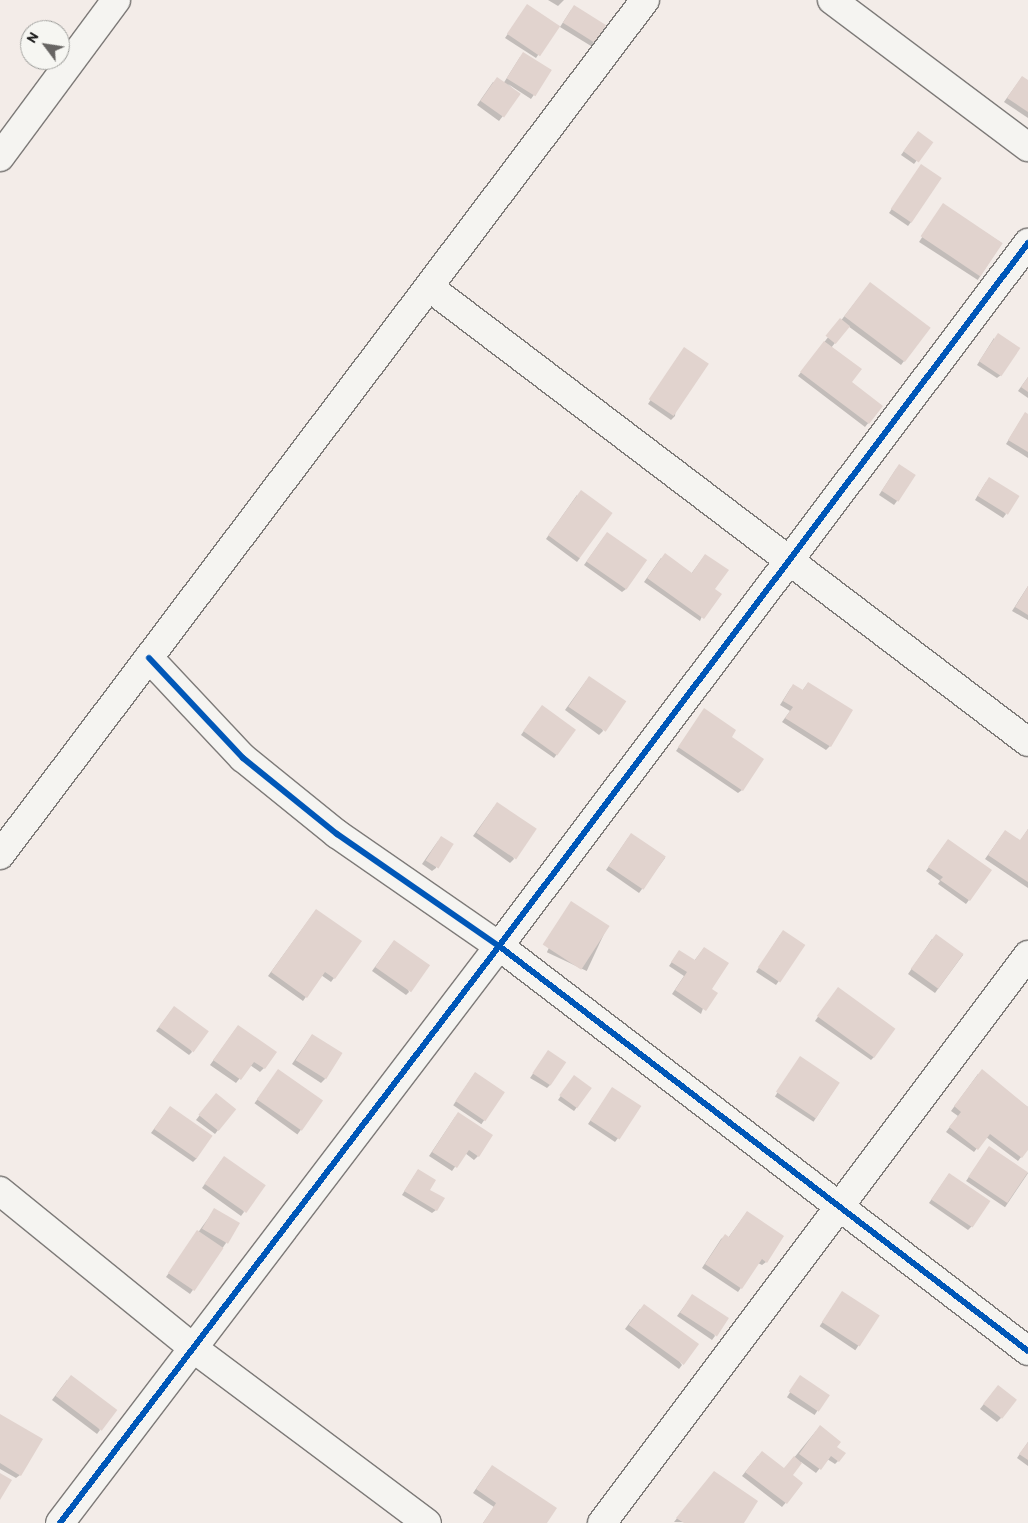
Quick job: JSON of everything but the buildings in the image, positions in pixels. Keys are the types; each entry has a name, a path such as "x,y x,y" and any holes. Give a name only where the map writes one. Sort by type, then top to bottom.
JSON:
{"street":[{"path":"0,157 116,0"},
{"path":"0,856 645,0"},
{"path":"832,0 1028,147"},
{"path":"60,1523 499,946 1028,243"},
{"path":"428,287 788,562 1028,742"},
{"path":"149,658 243,758 337,834 499,946 1028,1351"},
{"path":"602,1523 838,1205 1028,955"},
{"path":"0,1191 193,1348 428,1523"}],"cycle path":[{"path":"60,1523 499,946 1028,243"},
{"path":"149,658 243,758 337,834 499,946 1028,1351"}]}
